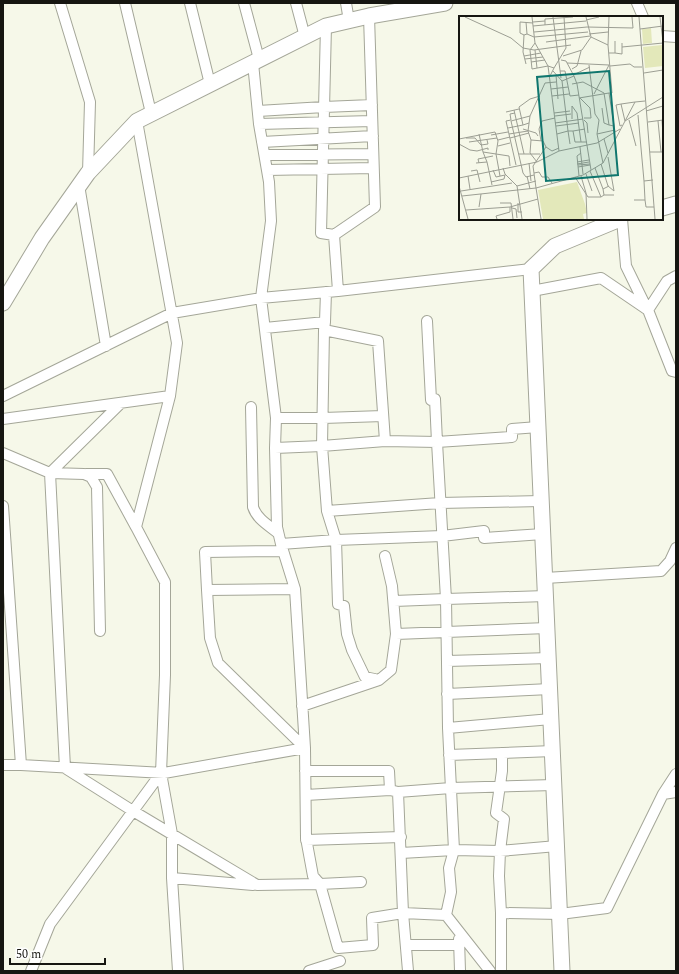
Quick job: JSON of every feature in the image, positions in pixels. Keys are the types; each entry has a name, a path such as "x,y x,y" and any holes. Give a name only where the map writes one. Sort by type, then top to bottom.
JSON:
{"street":[{"path":"60,3 90,102 83,179 106,346"},
{"path":"126,3 151,113"},
{"path":"190,3 210,84"},
{"path":"244,3 256,61 259,124 269,182 270,221 261,298 276,418 275,448 277,527 295,589 305,748 306,840 313,876 320,884 338,948 341,966 309,971"},
{"path":"296,3 304,37"},
{"path":"346,3 349,21"},
{"path":"3,303 42,238 83,179 136,121 326,26 405,6 445,3"},
{"path":"637,3 643,16"},
{"path":"326,26 321,234 334,235 375,207 369,16"},
{"path":"663,36 676,37"},
{"path":"258,111 372,105"},
{"path":"136,121 177,343 170,396 136,527"},
{"path":"259,124 372,121"},
{"path":"262,142 372,136"},
{"path":"264,155 373,154"},
{"path":"267,170 374,168"},
{"path":"663,208 676,204"},
{"path":"3,396 172,313 261,298 338,291 531,269 555,246 619,220"},
{"path":"621,220 626,266 648,310 672,370 676,372"},
{"path":"334,235 338,291"},
{"path":"531,269 560,914 560,968"},
{"path":"648,310 667,281 676,276"},
{"path":"532,291 601,278 648,310"},
{"path":"326,292 322,446 327,511 336,540 338,604 344,606 347,634 352,650 365,677 379,680"},
{"path":"427,321 431,400 435,399 446,599 448,728 454,850 449,868 451,892 446,915 490,971"},
{"path":"265,328 325,326 378,341 385,441"},
{"path":"3,419 170,396"},
{"path":"65,768 50,473 121,403"},
{"path":"251,407 254,513 258,518 278,533"},
{"path":"276,418 383,416"},
{"path":"275,448 385,441 437,442 512,437 512,429 538,427"},
{"path":"3,453 50,473 84,474 92,477 97,487 100,631"},
{"path":"50,473 107,474 165,582 165,675 160,773 172,834 172,878 178,971"},
{"path":"327,511 440,503 542,501"},
{"path":"3,506 21,765"},
{"path":"305,748 218,662 210,638 205,552 282,547 336,540 442,536 484,531 484,538 543,534"},
{"path":"545,578 661,571 670,561 676,548"},
{"path":"302,706 379,680 391,670 396,634 394,601 386,556"},
{"path":"207,590 295,589"},
{"path":"394,601 546,596"},
{"path":"396,634 547,628"},
{"path":"447,661 549,658"},
{"path":"447,694 550,689"},
{"path":"448,728 551,719"},
{"path":"3,765 164,773 305,748"},
{"path":"449,755 553,751"},
{"path":"501,971 501,913 499,876 500,851 504,820 496,813 502,771 502,753"},
{"path":"65,768 133,811 257,885"},
{"path":"305,771 389,771 394,791 400,837 403,913 408,971"},
{"path":"32,971 50,924 160,773"},
{"path":"501,913 560,914 607,908 663,794 676,774"},
{"path":"306,795 554,785"},
{"path":"663,794 676,792"},
{"path":"306,840 400,837"},
{"path":"401,853 454,850 500,851 557,846"},
{"path":"172,878 257,885 361,882"},
{"path":"338,948 373,945 372,918 403,913 446,915"},
{"path":"458,931 460,971"},
{"path":"406,945 459,945"}]}
